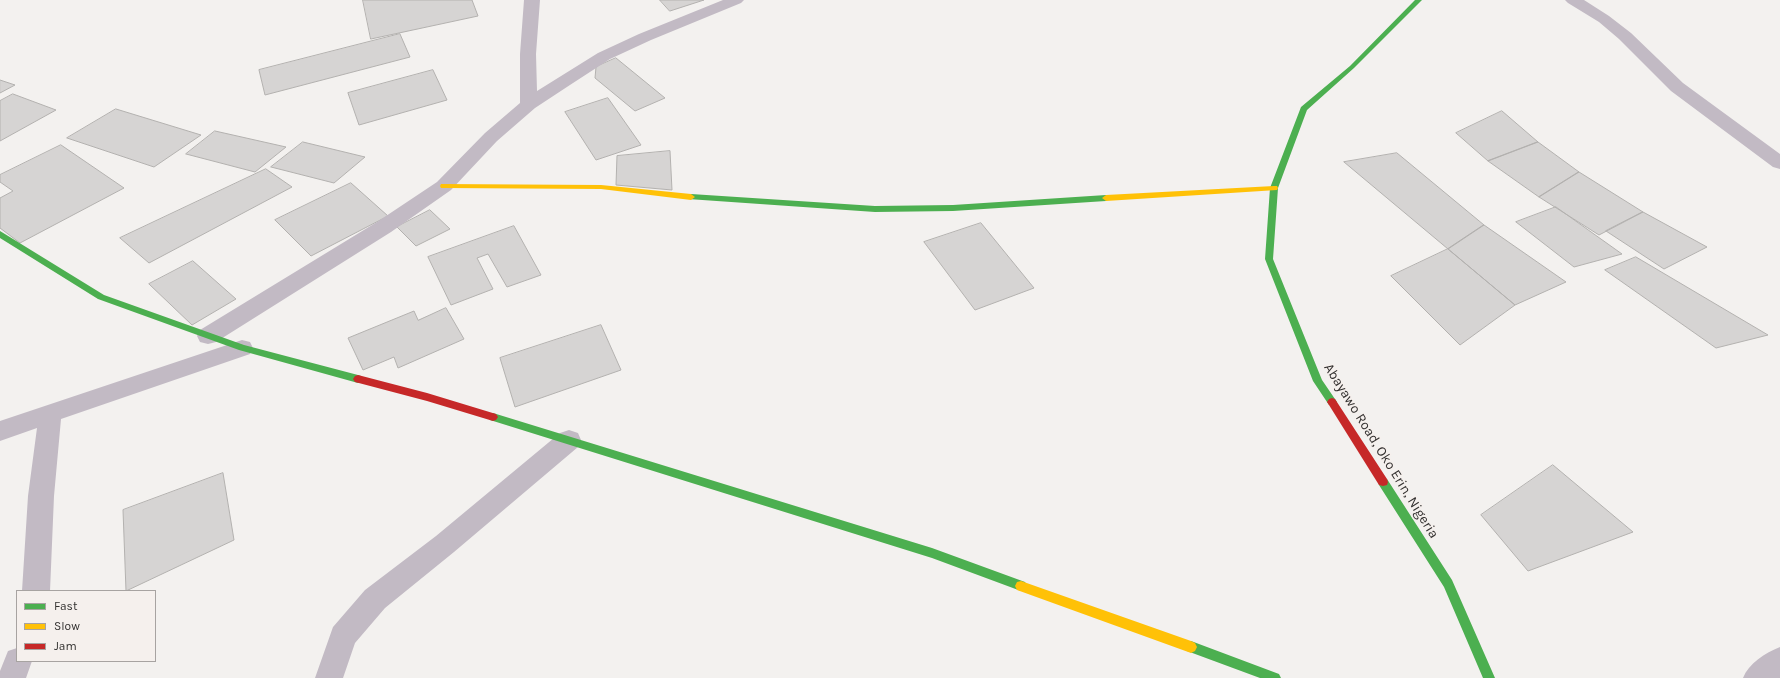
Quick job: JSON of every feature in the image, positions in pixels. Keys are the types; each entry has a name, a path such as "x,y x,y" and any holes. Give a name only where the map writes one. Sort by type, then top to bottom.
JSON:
{"street":[{"path":"529,104 528,54 532,0"},
{"path":"208,336 384,227 444,186 491,137 529,104 604,56 645,37 736,0"},
{"name":"Abayawo Road, Oko Erin, Nigeria","path":"1418,0 1352,66 1304,109 1274,188 1269,259 1318,381 1448,584 1488,678"},
{"path":"1574,0 1604,18 1625,36 1677,87 1780,163"},
{"path":"444,186 601,187 663,195 724,200 875,209 953,208 1274,188"},
{"path":"0,234 101,297 242,348 427,397 932,553 1275,678"},
{"path":"0,431 242,348"},
{"path":"36,590 41,496 50,414"},
{"path":"329,678 343,636 375,600 451,539 569,440"},
{"path":"1757,678 1780,661"},
{"path":"12,678 18,662"}],"building":[{"path":"363,0 472,0 478,16 371,39"},
{"path":"660,0 704,0 670,11"},
{"path":"400,34 410,57 265,95 259,70"},
{"path":"616,58 665,98 635,111 595,78 596,67"},
{"path":"433,70 447,100 359,125 348,93"},
{"path":"0,80 15,85 0,93"},
{"path":"13,94 56,110 0,141 0,101"},
{"path":"608,98 641,145 596,160 565,112"},
{"path":"116,109 201,135 154,167 67,138"},
{"path":"1502,111 1538,142 1488,161 1456,133"},
{"path":"215,131 286,147 255,172 186,154"},
{"path":"303,142 365,157 334,183 271,167"},
{"path":"1538,142 1579,172 1539,197 1488,161"},
{"path":"61,145 124,188 20,243 0,228 0,198 13,191 0,182 0,175"},
{"path":"670,151 672,190 616,185 617,156"},
{"path":"1397,153 1484,225 1448,249 1344,162"},
{"path":"266,169 292,187 149,263 120,238"},
{"path":"1579,172 1643,212 1599,235 1539,197"},
{"path":"351,183 388,216 311,256 275,220"},
{"path":"1556,207 1622,254 1574,267 1516,222"},
{"path":"430,210 450,229 416,246 397,227"},
{"path":"1643,212 1707,247 1664,269 1606,231"},
{"path":"981,223 1034,288 975,310 924,242"},
{"path":"1484,225 1566,282 1515,305 1448,249"},
{"path":"514,226 541,275 507,287 488,254 477,258 493,289 451,305 428,257"},
{"path":"1448,249 1515,305 1460,345 1391,276"},
{"path":"1636,257 1768,335 1716,348 1605,270"},
{"path":"193,261 236,299 192,325 149,284"},
{"path":"446,308 464,339 398,368 394,357 363,370 348,338 414,311 418,320"},
{"path":"601,325 621,370 515,407 500,358"},
{"path":"1553,465 1633,532 1528,571 1481,515"},
{"path":"223,473 234,540 126,590 123,510"}],"traffic: fast":[{"path":"1332,402 1318,381 1269,259 1274,188 1304,109 1352,67 1419,0"},
{"path":"691,197 875,209 953,208 1106,198"},
{"path":"0,234 101,297 242,348 358,379"},
{"path":"493,417 932,553 1021,586"},
{"path":"1383,482 1448,584 1489,678"},
{"path":"1191,647 1275,678"}],"traffic: slow":[{"path":"444,186 601,187 691,197"},
{"path":"1106,198 1274,188"},
{"path":"1021,586 1191,647"}],"traffic: jam":[{"path":"358,379 427,397 493,417"},
{"path":"1332,402 1383,482"}]}
